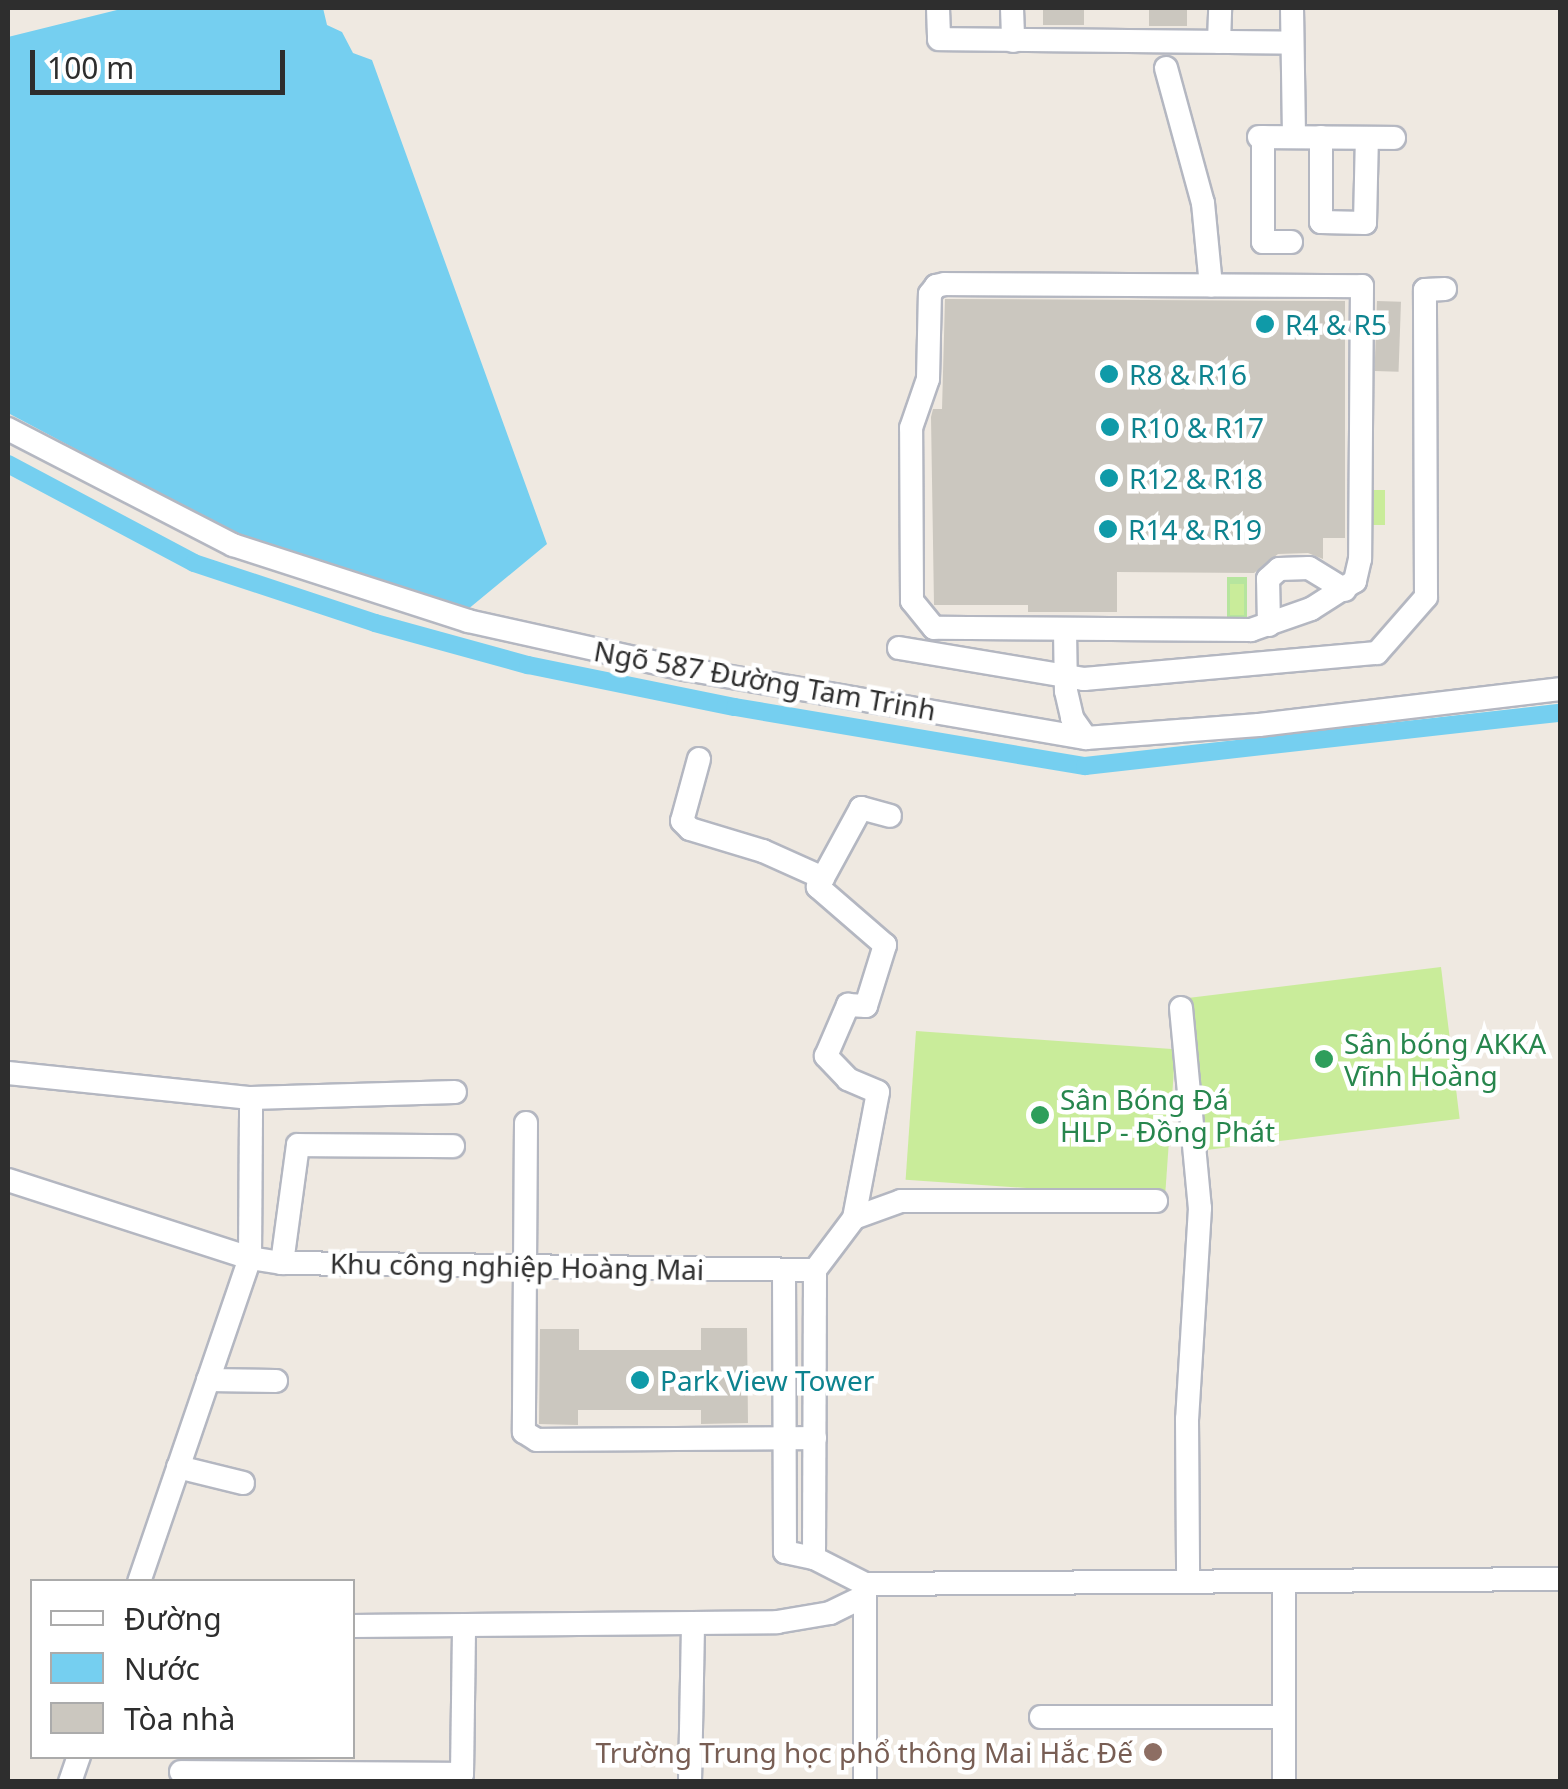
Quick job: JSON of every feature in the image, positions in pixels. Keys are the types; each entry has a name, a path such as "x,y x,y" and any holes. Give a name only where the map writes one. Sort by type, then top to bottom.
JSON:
{"street":[{"path":"938,8 939,40 1292,42"},
{"path":"1012,8 1012,40"},
{"path":"1220,8 1220,42"},
{"path":"1292,8 1294,137"},
{"path":"1166,68 1195,164 1208,238 1211,286"},
{"path":"1291,242 1263,242 1261,137 1394,138"},
{"path":"1321,137 1321,222 1365,223 1367,138"},
{"path":"936,286 1211,286 1362,286 1360,559 1354,581 1345,590 1269,625 1240,631 934,628 912,601 912,418 928,380 930,294 936,286"},
{"path":"899,648 1064,677 1377,653 1426,597 1425,290 1445,289"},
{"name":"Ngõ 587 Đường Tam Trinh","path":"8,430 234,545 468,620 685,669 1086,738 1259,726 1560,689"},
{"path":"1269,625 1268,579 1279,569 1310,568 1345,590"},
{"path":"1065,630 1064,677 1072,718 1086,738"},
{"path":"699,759 682,821 690,829 763,851 823,878"},
{"path":"814,1558 815,1270 854,1218 878,1092 848,1079 826,1056 848,1005 866,1006 884,946 818,887 861,808 890,816"},
{"path":"1182,1008 1200,1208 1187,1419 1188,1582"},
{"path":"8,1073 251,1098 455,1092"},
{"path":"140,1579 250,1258 251,1098"},
{"path":"526,1123 523,1426 530,1437 815,1438"},
{"path":"282,1263 298,1145 453,1146"},
{"name":"Khu công nghiệp Hoàng Mai","path":"8,1180 250,1258 282,1263 815,1270"},
{"path":"854,1218 902,1201 1156,1202"},
{"path":"784,1270 785,1552 814,1558 865,1590"},
{"path":"208,1380 276,1381"},
{"path":"178,1467 244,1483"},
{"path":"355,1626 776,1622 830,1613 865,1590 1560,1579"},
{"path":"1284,1581 1284,1782"},
{"path":"865,1590 865,1782"},
{"path":"690,1782 693,1624"},
{"path":"181,1772 462,1774 464,1627"},
{"path":"1041,1718 1284,1717"}],"green space":[{"path":"1370,490 1385,490 1385,525 1370,525"},
{"path":"1227,577 1247,577 1247,620 1227,620"},
{"path":"1230,584 1244,584 1244,615 1230,615"},
{"name":"Sân bóng AKKA Vĩnh Hoàng","path":"1441,967 1460,1119 1207,1150 1188,998"},
{"name":"Sân Bóng Đá HLP - Đồng Phát","path":"916,1031 1175,1049 1165,1198 906,1180"}],"water":[{"path":"125,8 323,8 327,25 342,32 353,53 372,60 547,544 467,610 250,542 8,413 8,37"}],"building":[{"path":"1043,8 1084,8 1084,25 1043,25"},
{"path":"1149,8 1187,8 1187,26 1149,26"},
{"path":"945,299 1345,301 1345,538 1323,538 1323,559 1308,553 1278,554 1254,573 1117,572 1117,612 1028,612 1028,605 934,605 931,417 933,409 942,409"},
{"path":"1377,301 1401,302 1399,372 1375,371"},
{"name":"Park View Tower","path":"701,1328 747,1328 748,1423 701,1424 701,1410 578,1410 578,1425 539,1424 540,1329 579,1329 579,1350 701,1350"}],"waterway":[{"path":"8,464 194,563 375,623 528,665 735,707 1085,766 1560,713"}],"place":[{"name":"R4 & R5","path":"1265,324"},
{"name":"R8 & R16","path":"1109,374"},
{"name":"R10 & R17","path":"1110,427"},
{"name":"R12 & R18","path":"1109,478"},
{"name":"R14 & R19","path":"1108,529"},
{"name":"Sân bóng AKKA Vĩnh Hoàng","path":"1324,1059"},
{"name":"Sân Bóng Đá HLP - Đồng Phát","path":"1040,1115"},
{"name":"Park View Tower","path":"640,1380"},
{"name":"Trường Trung học phổ thông Mai Hắc Đế","path":"1153,1752"}]}
